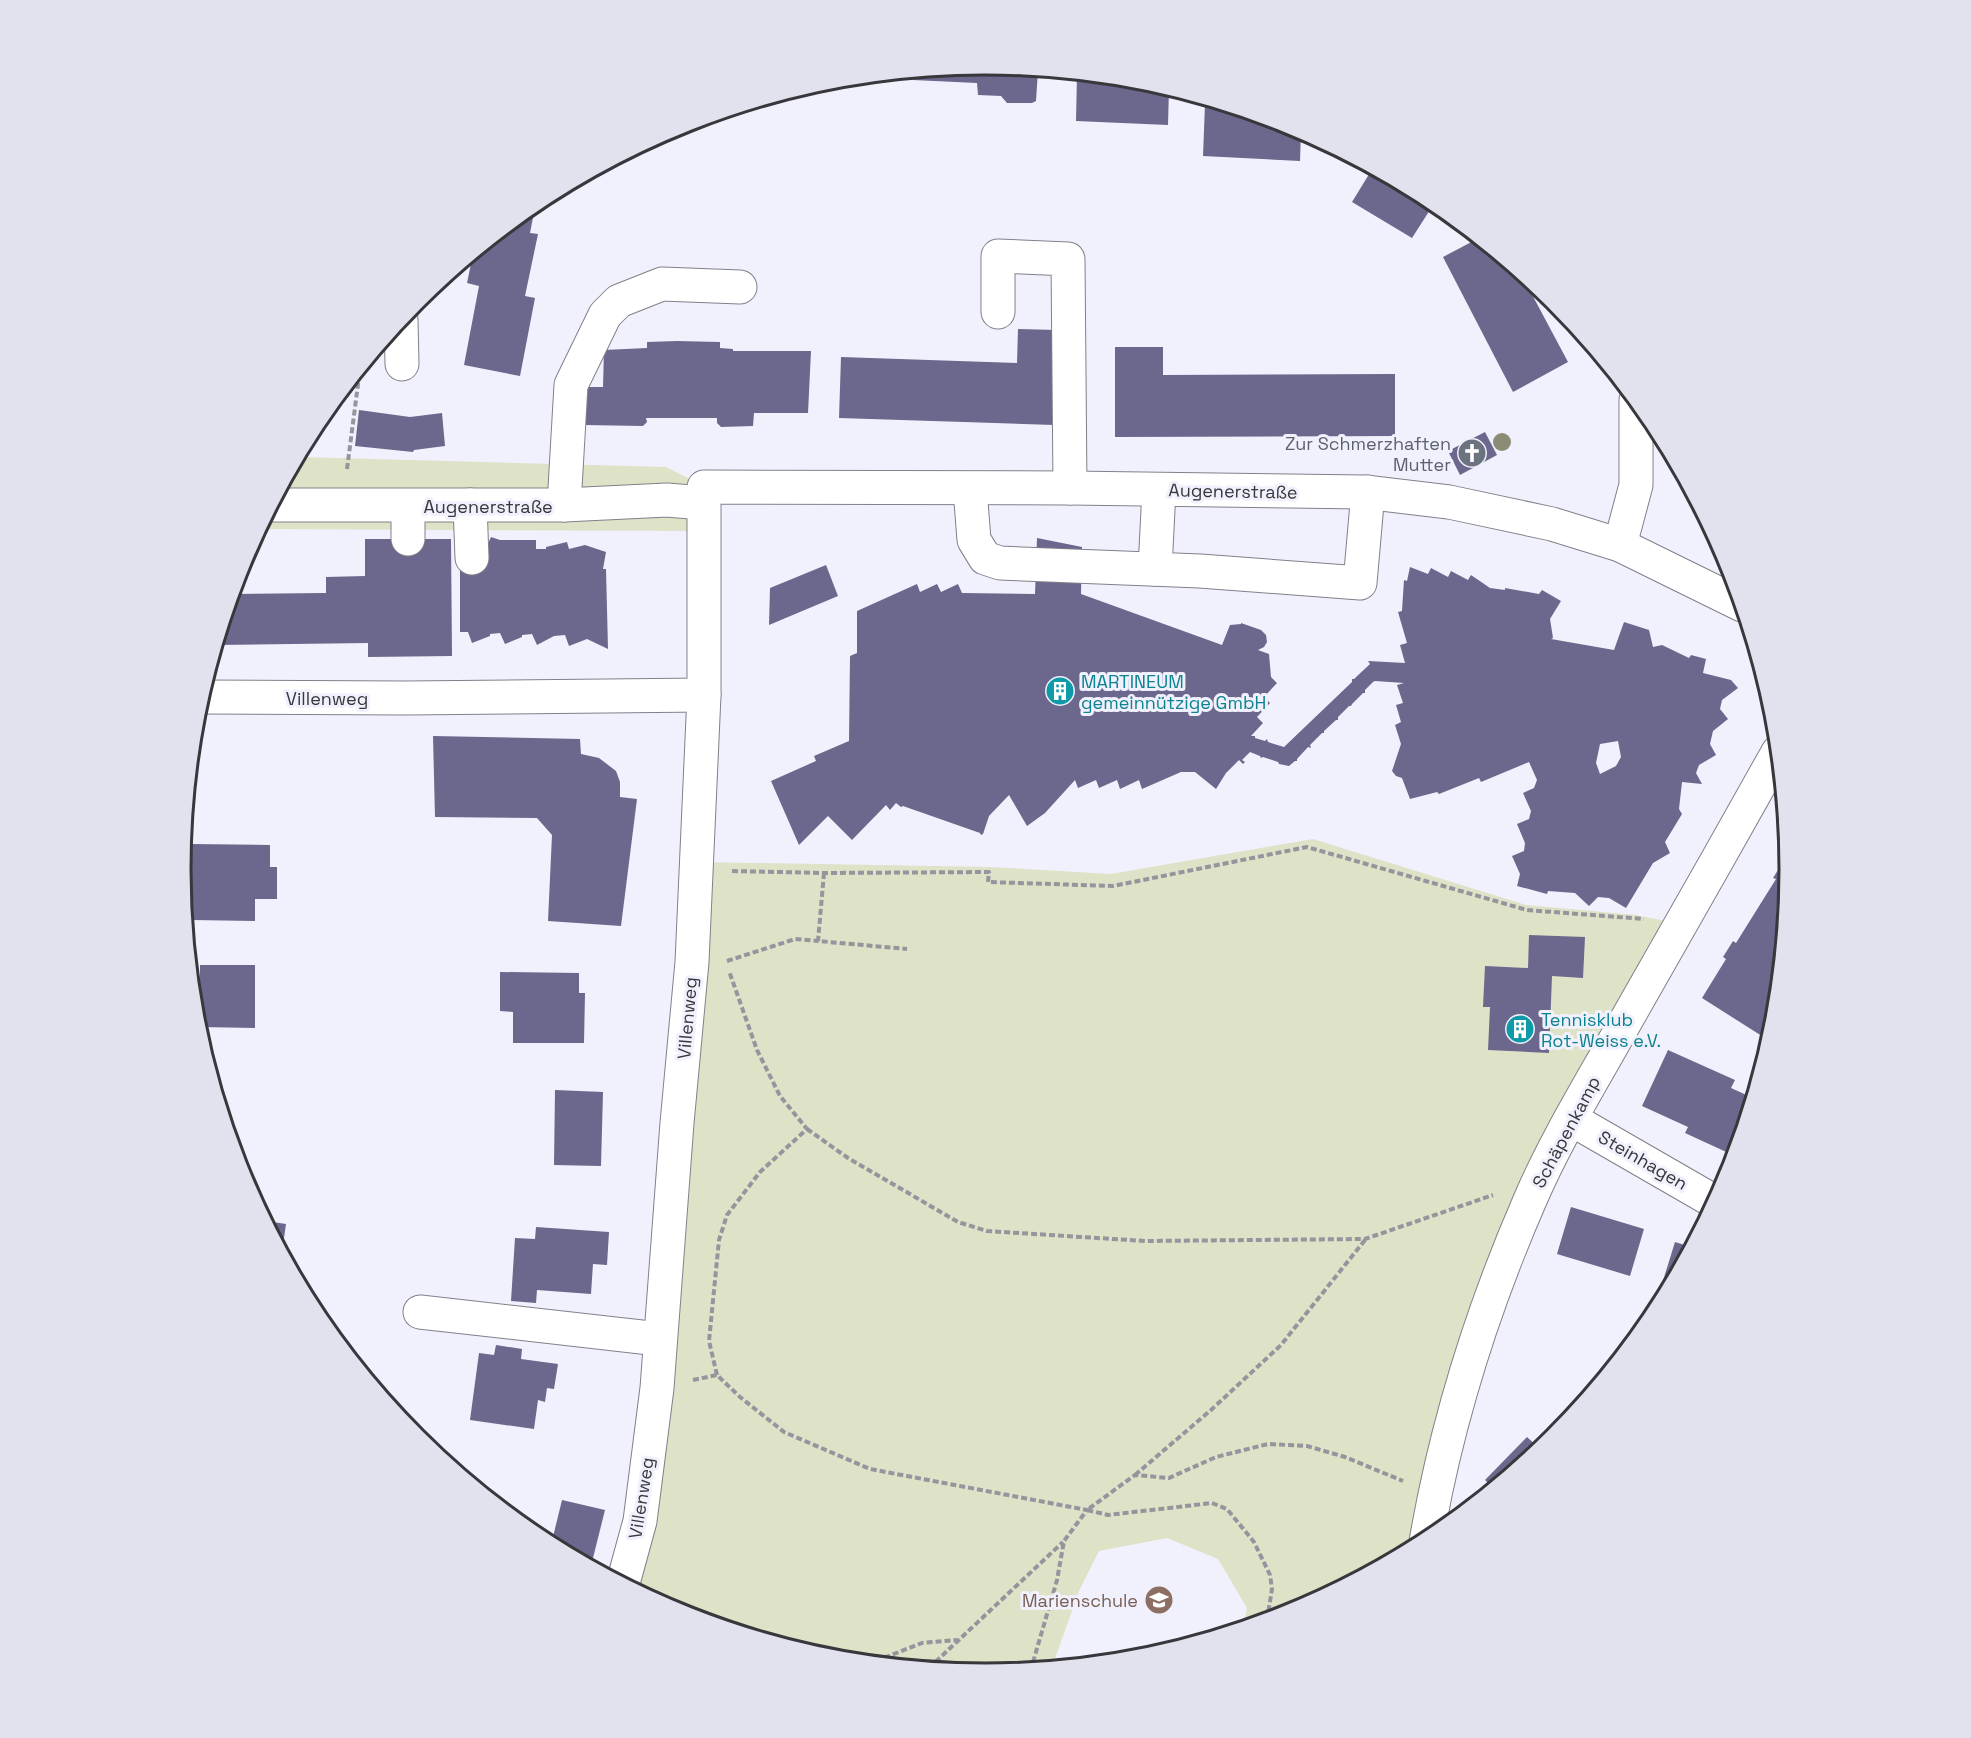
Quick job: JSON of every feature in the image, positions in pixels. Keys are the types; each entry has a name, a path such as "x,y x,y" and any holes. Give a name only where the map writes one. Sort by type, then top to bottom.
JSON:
{"street":[{"path":"998,312 998,256 1068,259 1070,488"},
{"path":"564,505 571,385 604,315 619,301 662,284 740,287"},
{"path":"401,332 402,364"},
{"path":"1620,545 1636,485 1636,414"},
{"path":"970,489 974,540 985,558 1000,563 1155,569 1360,583 1368,492"},
{"name":"Augenerstraße","path":"280,506 564,505 667,500 703,495 970,489 1368,492 1449,502 1552,524 1620,545 1732,600"},
{"path":"1155,569 1159,490"},
{"name":"Villenweg","path":"625,1576 640,1521 657,1388 659,1339 692,962 704,695 703,495"},
{"path":"470,505 472,558"},
{"path":"408,506 408,539"},
{"name":"Villenweg","path":"211,697 418,698 704,695"},
{"name":"Schäpenkamp","path":"1432,1525 1436,1488 1472,1354 1499,1274 1531,1198 1571,1119 1773,763"},
{"name":"Steinhagen","path":"1571,1119 1708,1198"},
{"path":"420,1312 659,1339"}],"path":[{"path":"350,445 358,383"},
{"path":"694,886 727,872 735,871 989,872 988,882 1113,886 1306,847 1527,910 1634,917 1680,925"},
{"path":"818,941 824,873"},
{"path":"692,962 725,962 795,939 908,949"},
{"path":"725,962 757,1050 780,1096 807,1129 848,1158 958,1222 987,1231 1145,1241 1365,1239 1504,1192 1531,1198"},
{"path":"807,1129 760,1172 727,1215 719,1240 709,1341 717,1375 740,1397 784,1432 870,1470 1108,1515 1212,1503 1227,1509 1254,1542 1270,1575 1272,1589 1269,1611"},
{"path":"936,1661 1064,1541 1087,1510 1135,1475 1211,1410 1281,1345 1365,1239"},
{"path":"657,1388 717,1375"},
{"path":"1135,1475 1169,1478 1216,1457 1268,1444 1306,1446 1345,1457 1421,1486 1436,1488"},
{"path":"1033,1661 1057,1580 1064,1541"},
{"path":"887,1657 922,1643 958,1640"}],"green space":[{"path":"307,457 666,467 703,486 701,531 268,529"},
{"path":"1313,839 1526,905 1636,915 1680,924 1567,1117 1427,1529 1337,1581 1245,1620 1247,1608 1218,1559 1167,1538 1099,1551 1079,1591 1055,1659 1037,1661 986,1663 934,1661 831,1648 730,1621 682,1603 626,1577 697,862 990,867 1111,874"}],"building":[{"path":"986,75 1038,77 1036,101 1007,103 1001,96 978,95 977,83 913,80"},
{"path":"1077,81 1169,97 1168,125 1076,121"},
{"path":"1205,106 1241,117 1301,140 1300,161 1203,156"},
{"path":"1369,174 1429,211 1412,238 1352,202"},
{"path":"533,217 530,233 538,234 525,296 535,298 520,376 464,365 479,286 467,283 471,265"},
{"path":"1472,242 1509,272 1531,293 1568,362 1513,392 1443,257"},
{"path":"1018,329 1057,330 1054,425 839,418 841,357 1017,363"},
{"path":"647,342 720,342 720,348 733,349 733,351 811,351 808,413 754,413 753,426 721,427 717,423 717,418 646,418 647,422 643,426 584,425 585,391 589,387 603,387 604,350 647,348"},
{"path":"1115,347 1163,347 1163,375 1395,374 1395,436 1115,437"},
{"path":"359,410 410,417 442,413 445,446 413,452 355,446"},
{"name":"Zur Schmerzhaften Mutter","path":"1485,432 1497,455 1460,475 1448,451"},
{"path":"491,537 500,540 536,540 536,549 546,549 546,547 567,542 569,549 585,545 606,552 603,569 606,569 608,649 587,639 569,646 565,635 554,636 537,645 532,634 522,635 505,644 500,633 490,634 472,643 468,632 460,632 460,559 482,557"},
{"path":"1037,538 1082,547 1081,594 1222,645 1230,625 1241,623 1261,630 1266,635 1267,642 1258,650 1269,654 1271,677 1277,683 1264,697 1270,703 1257,717 1263,723 1251,736 1265,741 1267,739 1268,742 1284,747 1370,664 1368,661 1405,663 1400,645 1407,643 1398,612 1402,611 1404,580 1407,581 1410,567 1428,574 1431,568 1448,577 1451,571 1468,580 1471,575 1490,588 1505,590 1505,588 1539,594 1542,590 1561,601 1550,619 1553,638 1551,639 1614,650 1624,622 1649,630 1653,647 1662,645 1689,658 1691,655 1706,659 1703,673 1731,680 1738,688 1722,700 1720,709 1728,719 1713,731 1710,744 1716,755 1699,765 1696,773 1702,784 1682,782 1679,809 1682,814 1665,842 1670,853 1653,863 1626,908 1609,898 1598,897 1589,906 1575,893 1548,891 1547,894 1517,886 1520,874 1512,856 1524,851 1525,843 1517,824 1529,819 1531,811 1523,793 1534,788 1537,780 1529,762 1481,782 1479,778 1439,794 1437,792 1410,799 1402,778 1396,776 1392,771 1401,744 1395,725 1401,722 1396,705 1403,703 1397,685 1404,683 1373,682 1365,693 1310,745 1311,748 1308,747 1297,761 1289,766 1261,758 1250,752 1242,760 1245,762 1243,764 1239,760 1226,773 1216,789 1195,772 1181,772 1142,789 1139,780 1120,789 1117,780 1099,788 1096,780 1078,788 1075,780 1045,813 1027,826 1009,795 989,816 981,835 901,807 896,803 890,810 886,805 852,840 828,816 799,845 771,781 816,761 814,756 849,741 850,656 857,653 857,611 917,584 920,592 937,584 941,592 958,584 962,593 1035,594","holes":["1618,741 1621,757 1616,766 1600,774 1596,763 1600,744"]},
{"path":"365,539 451,539 452,656 368,657 368,643 225,645 241,594 326,593 326,577 365,576"},
{"path":"826,565 838,596 769,625 770,588"},
{"path":"433,736 580,739 581,754 599,758 616,771 620,782 620,797 637,799 621,926 548,921 552,835 537,818 435,817"},
{"path":"192,844 270,845 270,867 277,867 277,899 255,899 255,921 193,920"},
{"path":"1780,867 1773,973 1761,1036 1702,998 1726,959 1723,957 1733,941 1736,943 1776,879 1773,878"},
{"name":"Tennisklub Rot-Weiss e.V.","path":"1529,935 1585,937 1583,978 1552,976 1549,1053 1488,1050 1490,1007 1483,1007 1485,966 1528,968"},
{"path":"200,965 255,965 255,1028 208,1027 200,984"},
{"path":"500,972 579,973 579,993 585,993 584,1043 513,1043 513,1012 500,1011"},
{"path":"1668,1050 1735,1080 1731,1088 1746,1095 1727,1152 1685,1133 1688,1127 1642,1106"},
{"path":"555,1090 603,1092 601,1166 554,1165"},
{"path":"1571,1207 1644,1229 1630,1276 1557,1254"},
{"path":"274,1222 286,1224 284,1240"},
{"path":"536,1227 609,1232 607,1265 593,1264 591,1294 537,1290 536,1303 511,1301 515,1238 535,1239"},
{"path":"1675,1242 1684,1245 1673,1266 1662,1284"},
{"path":"496,1345 522,1349 521,1359 558,1364 554,1389 547,1388 545,1402 538,1400 534,1429 470,1420 479,1353 494,1355"},
{"path":"1527,1437 1533,1443 1488,1483 1485,1480"},
{"path":"562,1500 605,1510 593,1559 553,1535"}],"place":[{"name":"Zur Schmerzhaften Mutter","path":"1472,453"},
{"name":"MARTINEUM gemeinnützige GmbH","path":"1060,691"},
{"name":"Tennisklub Rot-Weiss e.V.","path":"1520,1029"},
{"name":"Marienschule","path":"1159,1600"}]}
